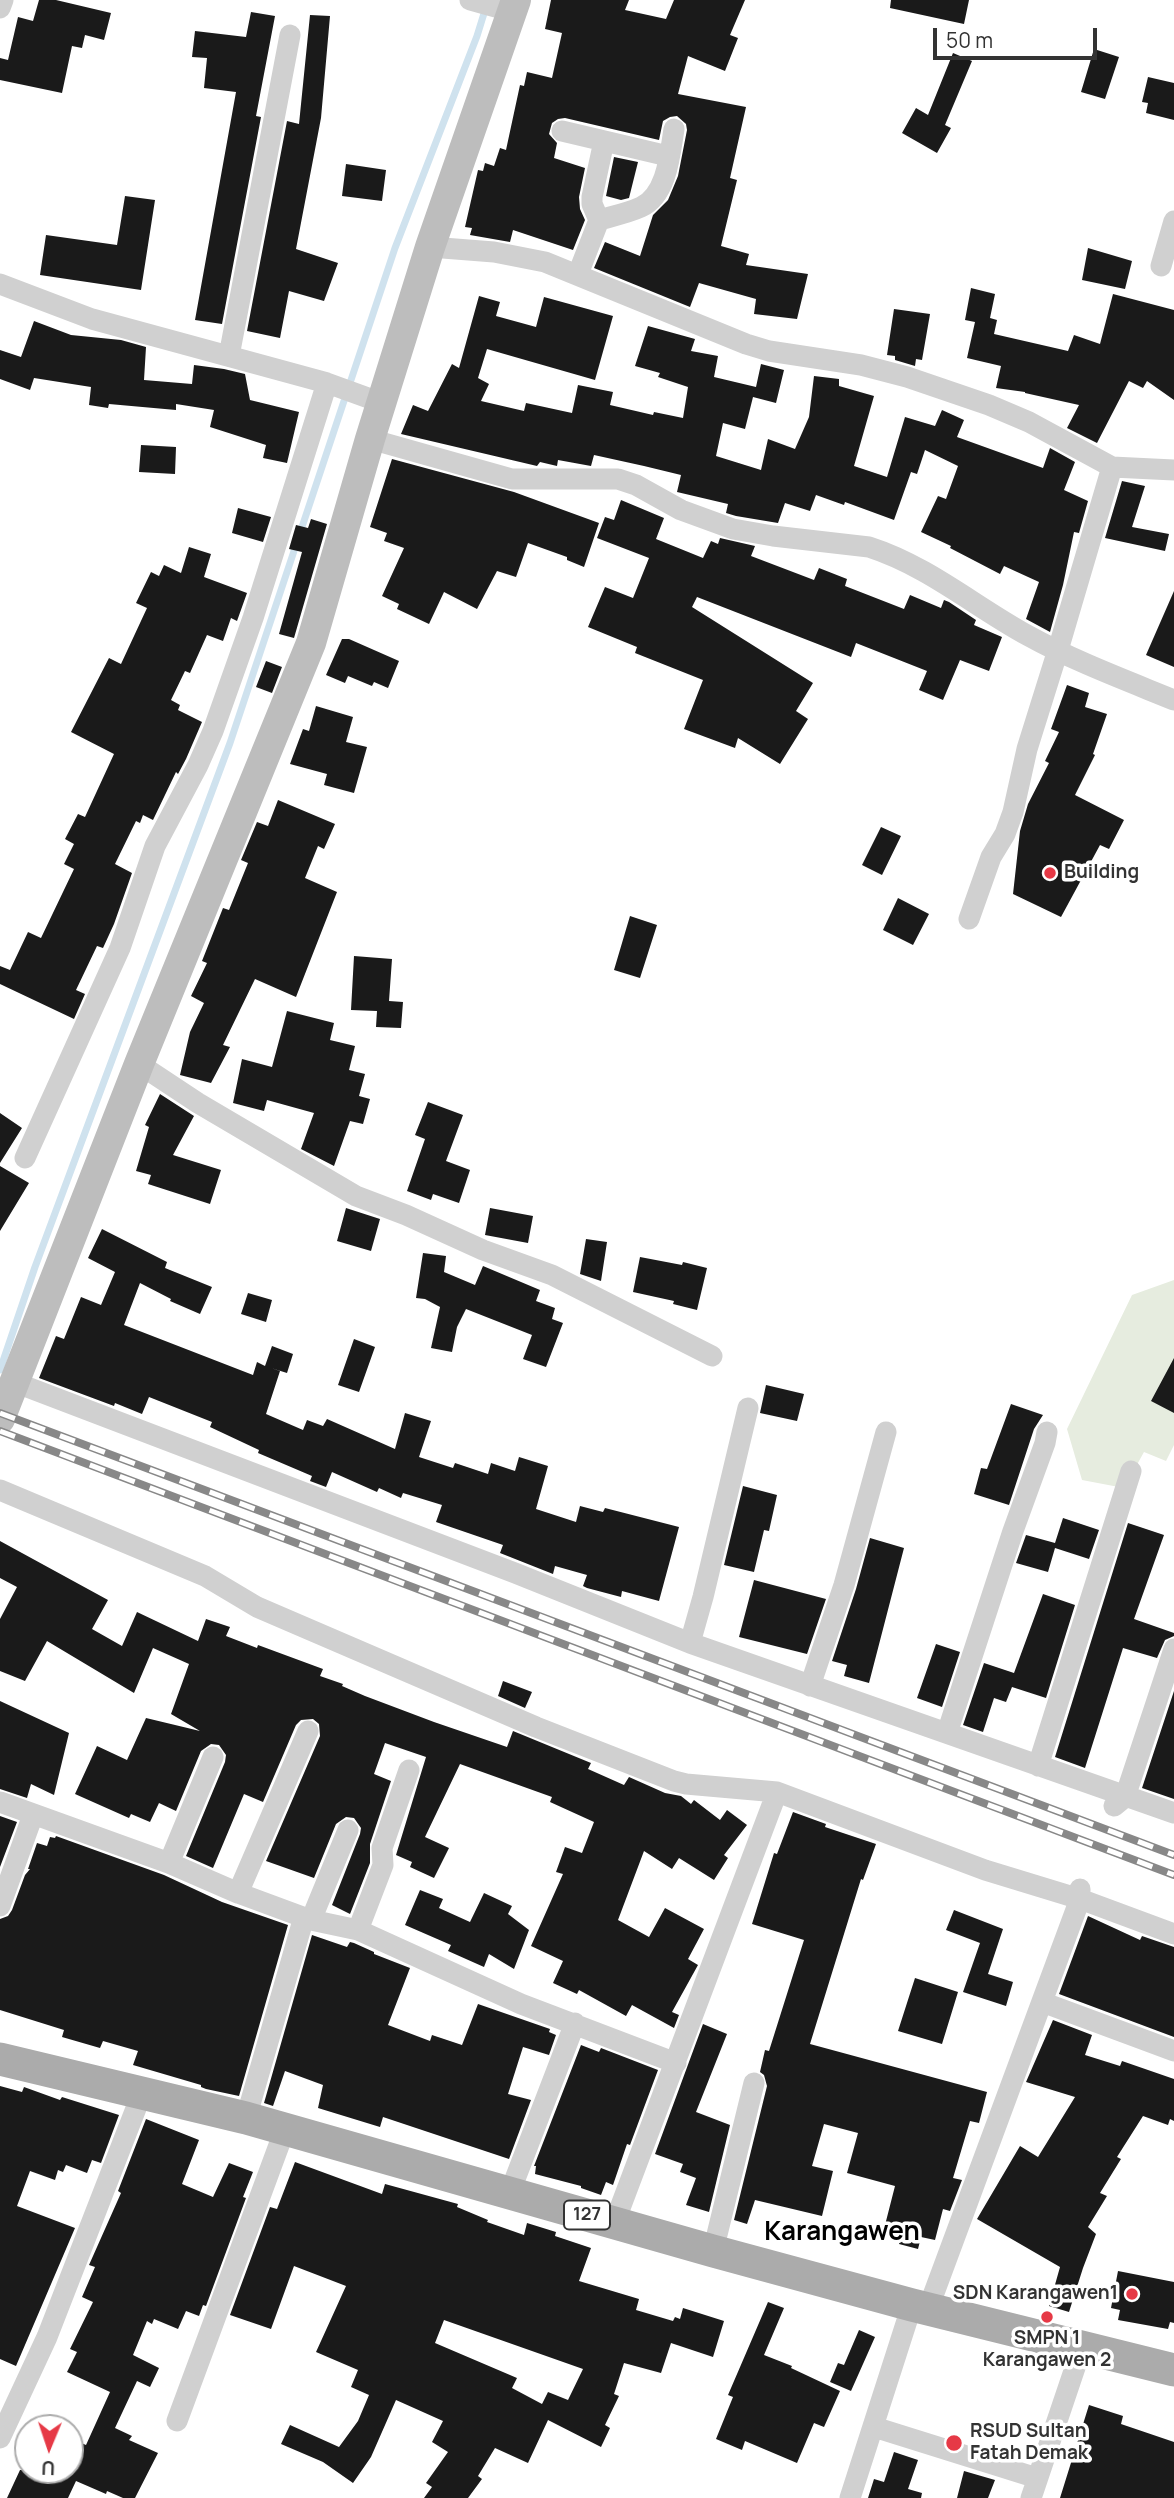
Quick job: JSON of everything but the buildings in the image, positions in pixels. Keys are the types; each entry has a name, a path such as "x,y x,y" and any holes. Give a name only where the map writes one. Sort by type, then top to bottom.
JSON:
{"main road":[{"path":"6,1395 311,643 370,439 373,400 430,247 509,7"},
{"name":"127","path":"0,2059 246,2118 713,2251 920,2307 1174,2370"}],"street":[{"path":"0,8 3,0"},
{"path":"470,0 509,7"},
{"path":"229,356 290,35"},
{"path":"599,220 647,203 662,185 674,129"},
{"path":"562,131 668,156"},
{"path":"578,274 599,220 592,197 604,141"},
{"path":"1161,266 1174,221"},
{"path":"430,247 524,257 578,274 746,344 769,351 887,371 989,405 1029,422 1112,467 1174,470"},
{"path":"0,284 92,320 332,385 373,400"},
{"path":"25,1158 120,948 155,846 209,741 332,385"},
{"path":"370,439 512,478 618,479 636,485 681,510 733,529 869,547 897,556 1029,636 1174,700"},
{"path":"969,919 991,857 1005,834 1027,749 1112,467"},
{"path":"139,1064 198,1103 356,1196 483,1250 552,1275 712,1356"},
{"path":"6,1395 515,1573 690,1643 1038,1766 1119,1802 1174,1813"},
{"path":"690,1643 748,1408"},
{"path":"810,1686 844,1585 886,1432"},
{"path":"947,1733 1047,1432"},
{"path":"1038,1766 1131,1471"},
{"path":"0,1490 205,1576 257,1607 536,1727 686,1784 777,1792 985,1870 1080,1894 1174,1934"},
{"path":"1119,1802 1174,1649"},
{"path":"238,1893 308,1731"},
{"path":"170,1863 213,1757"},
{"path":"358,1930 383,1865 382,1848 409,1770"},
{"path":"614,2224 676,2063 733,1902 777,1792"},
{"path":"0,1802 170,1863 238,1893 307,1918 358,1930 521,2004 676,2063"},
{"path":"0,1906 33,1815"},
{"path":"246,2118 307,1918 348,1830"},
{"path":"850,2498 920,2307 1042,2002 1080,1894"},
{"path":"1042,2002 1174,2051"},
{"path":"510,2192 575,2023"},
{"path":"713,2251 754,2083"},
{"path":"0,2438 47,2337 142,2093"},
{"path":"177,2421 285,2129"},
{"path":"874,2427 1034,2488 1082,2347"}],"shaded area":[{"path":"1174,1280 1174,1445 1166,1461 1144,1452 1124,1488 1082,1480 1067,1429 1132,1295"}],"waterway":[{"path":"0,1370 35,1267 230,743 395,248 486,7"}],"railway":[{"path":"0,1413 1174,1855"},
{"path":"0,1431 1174,1875"}],"place":[{"name":"Building","path":"1050,873"},
{"name":"SDN Karangawen1","path":"1132,2294"},
{"name":"SMPN 1 Karangawen 2","path":"1047,2317"},
{"name":"RSUD Sultan Fatah Demak","path":"954,2443"}],"district":[{"name":"Karangawen","path":"842,2233"}]}
